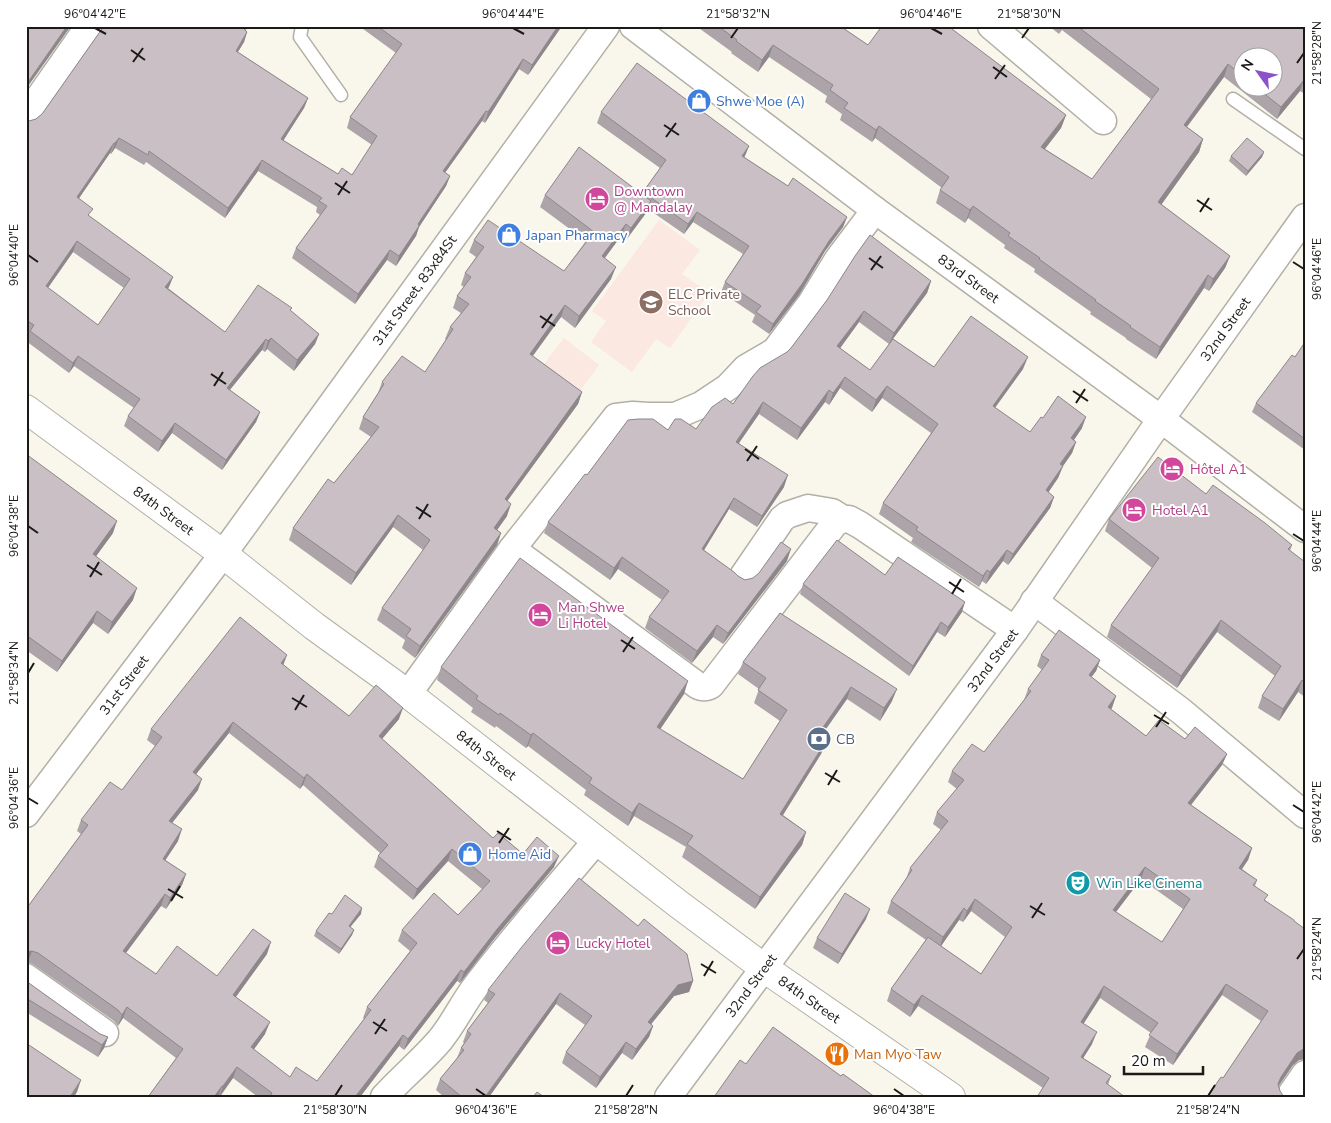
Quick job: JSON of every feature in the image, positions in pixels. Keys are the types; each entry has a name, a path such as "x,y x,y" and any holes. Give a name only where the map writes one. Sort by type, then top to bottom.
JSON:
{"main road":[{"name":"84th Street","path":"26,409 223,554 314,626 408,694 677,904 764,968 951,1097"}],"street":[{"path":"26,116 89,26"},
{"name":"31st Street, 83x84St","path":"223,554 606,26"},
{"name":"83rd Street","path":"633,26 876,210 1161,419 1305,529"},
{"path":"991,26 1103,121"},
{"path":"408,694 512,549 616,417 633,415 675,416 701,405 728,387 746,368 775,351 838,260 876,210"},
{"name":"32nd Street","path":"668,1097 1015,630 1161,419 1305,217"},
{"path":"743,576 782,519 787,515 808,508 832,512 843,519"},
{"path":"512,549 697,685 704,688 711,685 835,523 843,519 849,519 860,525 1015,630"},
{"name":"31st Street","path":"26,814 223,554"},
{"path":"1034,601 1181,711 1305,815"},
{"path":"384,1097 440,1040 475,987 596,841"},
{"path":"26,977 105,1033"}],"lane":[{"path":"302,26 300,37 342,95"},
{"path":"1233,99 1305,149"}],"shaded area":[{"name":"ELC Private School","path":"659,220 700,250 682,274 709,293 670,348 656,339 632,372 591,342 606,321 592,311"},
{"path":"564,338 599,365 577,395 541,368"}],"building":[{"path":"26,26 67,26 26,85"},
{"path":"104,26 246,26 244,29 247,32 236,51 308,98 281,139 338,174 342,168 352,175 377,136 350,117 402,44 377,26 558,26 532,65 523,59 488,112 486,111 443,171 450,176 399,256 390,250 358,294 296,248 327,206 319,201 322,198 262,160 228,208 149,151 148,155 119,138 114,143 77,197 93,209 88,215 173,277 165,287 225,332 258,285 292,308 290,310 319,334 297,360 271,338 268,341 266,339 227,388 260,412 226,460 175,423 162,441 128,416 140,399 78,356 73,363 30,331 34,325 26,320 26,120 36,119 42,114","holes":["77,241 130,279 98,325 46,286"]},
{"path":"718,26 840,26 868,45 882,26 948,26 1066,115 1041,147 1092,179 1159,89 1077,26 1305,26 1305,79 1281,107 1270,98 1284,98 1284,48 1234,48 1234,69 1228,64 1184,125 1203,139 1158,202 1230,256 1213,279 1208,275 1160,347 1130,327 1008,236 1010,233 973,206 970,210 940,190 949,177 879,126 876,130 844,108 848,103 830,90 833,85 773,45 762,60"},
{"path":"637,63 749,146 742,156 788,186 793,178 847,217 773,324 756,312 761,306 725,282 749,246 697,212 688,224 643,192 666,160 601,112"},
{"path":"1247,138 1264,152 1248,171 1231,156"},
{"path":"579,147 651,201 631,228 626,224 602,256 616,267 579,316 565,305 530,354 582,392 505,499 511,504 494,528 501,533 420,646 406,636 411,629 382,608 430,540 398,515 356,573 293,528 328,479 334,483 379,427 363,417 384,384 382,382 402,356 425,372 453,329 450,327 469,304 457,296 471,277 465,273 484,247 474,240 488,220 564,271 594,232 545,195"},
{"path":"870,235 931,281 894,333 864,311 837,346 870,370 893,339 934,367 971,316 1028,357 993,406 1030,432 1041,417 1043,418 1058,396 1086,417 1071,438 1076,442 1060,464 1063,466 1046,490 1054,497 1013,554 1007,550 990,572 987,570 983,576 916,530 918,527 883,503 938,424 887,386 876,400 845,377 833,393 829,390 801,428 763,402 736,442 788,475 762,516 734,498 702,549 745,580 753,578 759,573 781,542 791,549 728,633 717,625 697,651 649,617 669,591 622,557 614,568 548,522 585,474 587,475 628,420 653,419 668,430 675,419 681,419 696,429 712,407 725,398 733,404 760,368 791,348 827,300"},
{"path":"1305,342 1305,439 1256,403 1292,355 1295,357"},
{"path":"26,454 117,521 93,554 137,588 112,622 97,611 62,661 26,635"},
{"path":"1158,457 1206,494 1213,485 1292,545 1288,549 1305,562 1305,682 1302,680 1283,709 1262,696 1281,666 1221,620 1181,676 1111,625 1159,558 1109,519"},
{"path":"837,540 885,575 898,557 965,602 948,627 941,622 913,666 803,584"},
{"path":"520,558 688,681 657,727 743,779 787,710 758,690 766,678 743,662 780,613 897,689 884,708 851,687 817,736 826,741 780,814 806,832 760,897 687,844 693,836 639,803 632,813 589,783 592,778 533,733 531,735 476,699 478,696 441,667"},
{"path":"240,617 287,655 281,663 349,716 376,685 403,708 379,736 493,838 498,833 523,854 537,837 559,856 498,928 464,972 461,970 408,1039 403,1035 355,1097 270,1097 272,1093 237,1067 214,1097 148,1097 183,1049 127,1007 122,1015 118,1010 38,953 26,952 26,903 29,905 88,825 81,820 110,782 122,790 162,737 151,729","holes":["233,722 304,778 307,774 388,845 378,856 417,889 452,849 490,881 458,915 434,893 402,930 417,943 367,1007 371,1010 317,1081 296,1067 290,1077 251,1047 270,1022 233,995 271,942 253,929 217,976 177,946 156,974 123,951 165,894 170,898 186,874 163,859 182,829 169,821 202,779 193,772"]},
{"path":"1059,630 1100,660 1089,675 1116,696 1108,707 1146,736 1159,720 1185,739 1195,727 1227,754 1188,803 1252,848 1239,868 1257,880 1253,885 1268,895 1264,900 1305,929 1305,1048 1297,1053 1278,1084 1284,1097 1207,1097 1221,1077 1223,1078 1268,1011 1226,984 1177,1054 1149,1035 1158,1023 1104,986 1081,1022 1097,1032 1081,1057 1111,1076 1106,1083 1125,1097 1037,1097 1049,1078 922,995 914,1005 891,989 928,937 981,974 1012,927 975,899 967,911 964,908 943,937 891,901 912,870 910,868 948,821 937,812 964,780 952,771 972,744 984,752 1031,691 1028,689 1049,660 1041,655","holes":["1145,867 1190,899 1162,942 1113,910"]},
{"path":"579,878 638,926 644,919 687,954 693,981 678,985 648,1022 653,1026 636,1049 626,1042 600,1077 566,1052 592,1016 560,993 485,1097 462,1097 440,1079 464,1050 461,1048 471,1034 467,1031 495,994 488,990"},
{"path":"845,893 870,909 842,954 817,938"},
{"path":"345,895 362,908 349,926 354,930 341,949 316,931 329,913 332,914"},
{"path":"26,981 100,1034 108,1037 102,1045 26,998"},
{"path":"773,1027 841,1076 843,1074 875,1097 714,1097 740,1060 746,1064"},
{"path":"26,1043 81,1080 70,1097 26,1097"},
{"path":"537,1092 544,1097 533,1097"}],"place":[{"name":"Shwe Moe (A)","path":"699,101"},
{"name":"Downtown @ Mandalay","path":"597,199"},
{"name":"Japan Pharmacy","path":"509,235"},
{"name":"ELC Private School","path":"651,302"},
{"name":"Hôtel A1","path":"1172,469"},
{"name":"Hotel A1","path":"1134,510"},
{"name":"Man Shwe Li Hotel","path":"540,615"},
{"name":"CB","path":"819,739"},
{"name":"Home Aid","path":"470,854"},
{"name":"Win Like Cinema","path":"1078,883"},
{"name":"Lucky Hotel","path":"558,943"},
{"name":"Man Myo Taw","path":"837,1054"}]}
